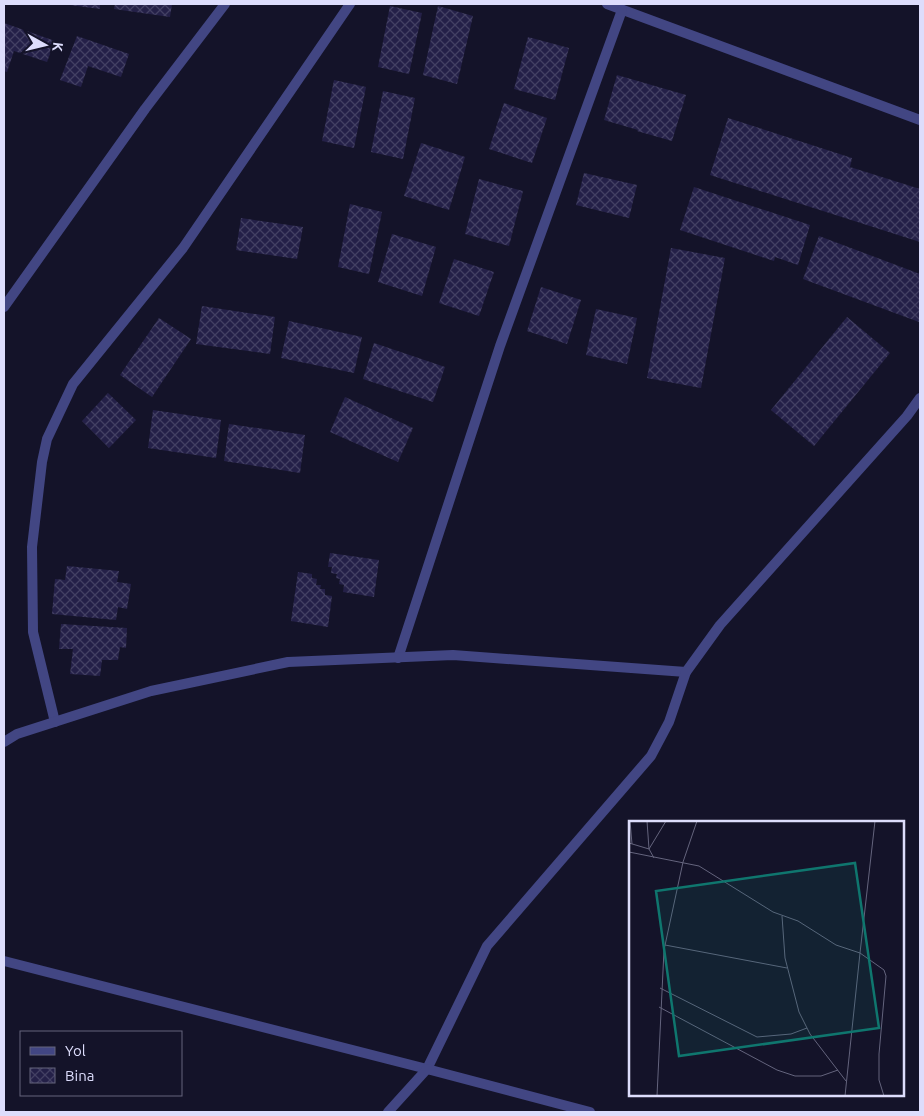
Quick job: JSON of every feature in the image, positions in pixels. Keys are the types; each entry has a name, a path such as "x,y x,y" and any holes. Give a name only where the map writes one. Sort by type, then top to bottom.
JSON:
{"street":[{"path":"4,307 145,109 225,4"},
{"path":"55,722 33,632 32,547 42,462 47,440 73,384 183,248 350,4"},
{"path":"607,4 920,120"},
{"path":"398,658 500,346 622,10"},
{"path":"388,1112 426,1069 487,946 651,756 669,722 686,672 720,625 907,416 920,398"},
{"path":"4,742 17,734 151,690 288,662 453,655 686,672"},
{"path":"4,961 590,1112"}],"building":[{"path":"100,4 100,9 70,5"},
{"path":"115,4 172,4 170,17 114,9"},
{"path":"390,6 422,13 409,74 378,67"},
{"path":"438,6 473,16 457,84 423,75"},
{"path":"4,23 55,41 47,62 14,51 7,72 4,71"},
{"path":"77,36 129,54 121,77 88,66 81,87 60,80"},
{"path":"528,37 569,48 555,100 514,89"},
{"path":"617,75 686,95 672,141 604,120"},
{"path":"334,80 366,87 354,148 322,141"},
{"path":"383,91 415,98 403,159 371,152"},
{"path":"504,103 547,118 532,163 489,149"},
{"path":"728,118 852,158 850,167 920,189 920,242 710,175"},
{"path":"421,143 465,157 449,210 404,196"},
{"path":"584,173 637,185 629,218 576,205"},
{"path":"479,179 523,191 509,246 465,234"},
{"path":"694,187 810,225 798,265 775,257 774,261 680,230"},
{"path":"350,204 382,212 369,274 338,267"},
{"path":"241,218 303,227 297,259 236,250"},
{"path":"392,234 436,247 422,296 378,282"},
{"path":"819,236 920,274 919,322 803,279"},
{"path":"671,248 725,258 701,388 647,378"},
{"path":"454,259 494,272 479,316 439,303"},
{"path":"541,287 581,300 567,344 527,331"},
{"path":"202,306 275,317 270,354 196,344"},
{"path":"596,309 637,318 627,364 586,355"},
{"path":"847,317 890,353 814,446 771,410"},
{"path":"159,318 191,339 152,397 120,375"},
{"path":"289,321 362,337 354,373 281,358"},
{"path":"374,343 445,367 433,402 363,379"},
{"path":"108,393 136,420 109,448 82,421"},
{"path":"345,397 413,428 398,462 330,432"},
{"path":"153,410 221,420 216,458 148,448"},
{"path":"229,424 305,435 300,473 224,461"},
{"path":"330,553 379,560 374,597 343,592 344,585 339,584 340,579 336,578 337,574 331,573 332,567 328,567"},
{"path":"67,566 119,571 117,582 131,584 127,609 118,607 116,620 52,614 55,579 65,580"},
{"path":"298,572 312,574 312,578 317,579 316,585 321,585 320,589 325,589 325,595 332,596 328,627 291,621"},
{"path":"61,624 127,628 126,648 120,647 118,660 102,660 100,676 70,674 73,649 59,649"}]}
